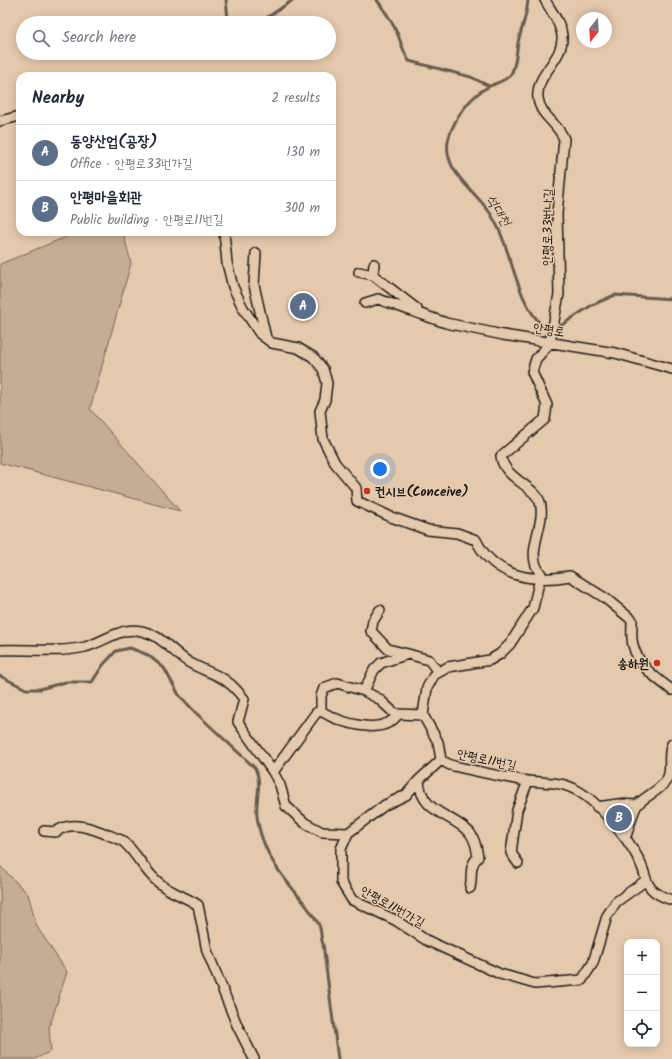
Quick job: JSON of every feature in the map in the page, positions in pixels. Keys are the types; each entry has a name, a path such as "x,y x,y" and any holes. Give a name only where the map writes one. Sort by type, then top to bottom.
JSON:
{"street":[{"name":"안평로33번나길","path":"544,0 556,19 562,37 558,52 539,83 538,92 542,109 562,132 565,146 558,214 559,294 550,343"},
{"path":"0,121 16,117"},
{"path":"224,236 227,263 233,287 251,322 260,334 272,344 298,348 313,357 323,369 327,383 325,400 320,411 323,439 335,463 356,488 357,501 391,517 428,530 456,533 476,540 482,553 494,565 517,575 540,579 570,576 605,598 632,620 632,644 638,658 654,677 672,690"},
{"path":"256,253 254,285 266,338"},
{"path":"372,275 374,264"},
{"path":"359,272 372,275 422,314"},
{"path":"365,302 378,300 422,314"},
{"name":"안평로","path":"422,314 446,323 503,335 615,354 672,369"},
{"path":"321,711 321,696 324,688 337,683 364,691 379,699 393,712 398,714 423,715 427,688 434,675 448,667 490,660 500,654 510,644 528,617 533,608 541,574 536,568 534,548 542,511 540,500 505,467 501,456 510,446 529,434 545,419 547,405 532,372 536,358 550,343"},
{"path":"380,610 373,621 372,631 388,649 429,660 438,672"},
{"path":"0,650 71,649 86,646 126,630 151,634 189,662 211,671 233,685 244,699 238,722 273,772 280,785 286,806 305,823 322,832 348,833"},
{"path":"364,691 374,670 381,663 408,654"},
{"path":"273,772 316,713 321,711"},
{"path":"321,711 328,715 366,726 384,725 394,720 398,714"},
{"name":"안평로11번길","path":"423,715 438,742 441,760"},
{"path":"625,838 637,805 656,790 668,777 671,763 670,748 672,744"},
{"name":"안평로11번길","path":"348,833 385,805 406,795 419,780 441,760"},
{"name":"안평로11번길","path":"441,760 450,765 528,781 557,783 578,791 596,807 625,838 639,859 645,881"},
{"path":"419,780 419,790 426,803 471,834 478,857 474,861 470,870 472,879 470,888"},
{"name":"안평로11번길","path":"518,863 511,853 518,810 528,781"},
{"path":"596,807 618,804 637,805"},
{"path":"44,831 56,832 62,826 75,825 121,840 126,843 143,867 158,882 171,892 198,905 207,951 237,1025 254,1059"},
{"name":"안평로11번가길","path":"348,833 341,849 341,882 352,900 395,920 426,940 500,974 535,984 582,980 593,963 607,916 616,902 645,881"},
{"path":"645,881 659,894 672,900"}],"shaded area":[{"path":"68,236 124,236 131,263 90,409 180,511 0,463 0,264"},
{"path":"0,866 28,894 37,927 67,972 49,1028 51,1051 35,1059 0,1059"}],"waterway":[{"path":"226,0 228,16"},
{"path":"269,16 293,0"},
{"path":"377,0 394,26 409,61 471,77 489,86"},
{"name":"석대천","path":"528,0 526,15 511,74 504,80 490,86 476,95 465,107 455,122 449,137 449,159 460,178 490,213 503,240 523,296 530,309 542,325 557,328 592,305 615,295 672,299"},
{"path":"0,676 26,689 40,689 66,682 92,682 103,665 116,651 130,648 148,655 164,668 179,695 255,768 259,786 257,816 259,828 265,844 277,868 305,904 320,928 338,1059"}],"place":[{"name":"동양산업(공장)","path":"303,306"},
{"name":"컨시브(Conceive)","path":"367,491"},
{"name":"송하원","path":"657,663"},
{"name":"안평마을회관","path":"619,818"}]}
